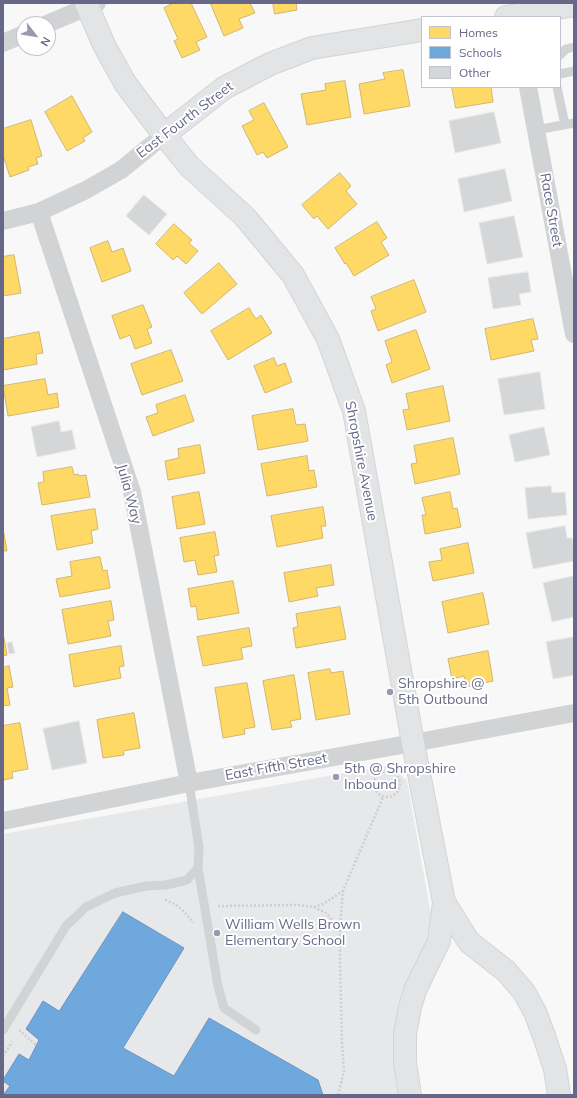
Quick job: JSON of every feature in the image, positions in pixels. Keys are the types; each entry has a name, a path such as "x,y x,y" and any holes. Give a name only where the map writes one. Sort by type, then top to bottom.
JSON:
{"street":[{"path":"56,20 90,4"},
{"name":"Shropshire Avenue","path":"90,4 104,45 124,83 189,166 245,217 293,275 328,339 354,411 413,743 444,902 439,941 416,988 410,1007 405,1034 405,1063 410,1095"},
{"path":"512,13 574,5"},
{"name":"East Fourth Street","path":"3,220 39,212 86,190 121,170 224,88 270,64 312,48 421,30"},
{"path":"3,43 16,37"},
{"name":"Race Street","path":"528,88 570,297 574,334"},
{"name":"Julia Way","path":"39,212 132,492 189,783"},
{"name":"East Fifth Street","path":"3,821 189,783 574,713"},
{"name":"Shropshire Avenue","path":"444,902 469,942 506,971 524,992 535,1012 556,1069 559,1095"},
{"name":"Shropshire Avenue","path":"427,967 444,951 463,949 486,956"}],"lane":[{"path":"561,54 566,49 574,47"},
{"path":"561,74 574,71"},
{"path":"536,130 569,124 556,88"},
{"path":"189,783 199,848 198,868 218,986 224,1008 256,1030"},
{"path":"3,1030 66,926 86,907 115,893 146,886 166,885 187,880 198,868"}],"path":[{"path":"386,770 395,773 400,780 400,788 395,795 387,798 383,797 375,792 373,782 377,774 386,770"},
{"path":"338,1095 344,1071 340,926 343,891 383,797"},
{"path":"218,906 298,904 314,906 323,904 343,891"},
{"path":"160,898 172,902 182,909 192,922 194,928"},
{"path":"314,906 326,913 336,924 340,926"},
{"path":"19,1030 36,1045"}],"shaded area":[{"name":"William Wells Brown Elementary School","path":"390,765 407,781 433,926 431,940 407,985 398,1010 396,1031 401,1095 3,1095 3,834"}],"building: Homes":[{"path":"174,3 191,3 207,37 196,42 200,50 182,58 174,41 178,39 164,8"},
{"path":"216,3 250,3 255,13 239,19 243,28 224,36 211,5"},
{"path":"273,3 296,3 297,10 275,14"},
{"path":"403,70 410,106 364,114 359,84 385,79 383,73"},
{"path":"345,81 351,117 307,125 301,94 326,90 325,84"},
{"path":"452,88 491,88 493,102 456,108"},
{"path":"72,96 92,132 83,138 85,141 67,151 45,112"},
{"path":"264,103 288,147 267,158 263,152 257,155 242,126 254,120 249,111"},
{"path":"31,120 42,156 36,158 38,164 28,167 29,170 10,177 3,155 3,129"},
{"path":"340,173 351,186 346,191 357,204 328,229 317,216 314,219 302,205"},
{"path":"377,222 387,238 381,242 389,255 354,276 335,248"},
{"path":"174,224 192,240 189,243 198,251 186,264 177,256 173,260 156,244"},
{"path":"108,241 112,252 123,248 131,271 102,282 90,248"},
{"path":"14,255 21,293 3,296 3,257"},
{"path":"219,263 237,284 202,314 184,293"},
{"path":"414,280 426,312 378,331 371,311 376,309 371,297"},
{"path":"143,305 152,327 147,329 152,343 135,349 130,335 120,339 112,316"},
{"path":"249,308 256,319 261,315 272,333 228,360 211,331"},
{"path":"533,319 538,339 531,340 534,351 491,360 485,329"},
{"path":"416,330 430,369 392,383 386,365 392,362 385,341"},
{"path":"39,332 43,353 36,354 37,364 3,370 3,339"},
{"path":"171,350 183,381 142,395 131,364"},
{"path":"274,358 277,366 285,363 292,382 265,393 254,366"},
{"path":"45,379 48,395 57,393 59,407 8,416 3,386"},
{"path":"443,386 450,421 407,430 403,410 409,409 406,394"},
{"path":"185,395 194,421 153,436 146,417 158,413 156,405"},
{"path":"293,409 296,425 305,424 308,441 258,450 252,416"},
{"path":"453,438 460,474 415,484 411,464 417,463 414,446"},
{"path":"200,445 205,473 168,480 165,461 179,458 178,449"},
{"path":"307,456 309,471 314,470 317,487 267,496 261,464"},
{"path":"72,467 74,475 86,475 90,497 42,505 38,483 44,482 43,472"},
{"path":"199,492 205,524 177,529 172,497"},
{"path":"450,492 453,509 457,508 461,527 425,534 422,515 426,515 422,498"},
{"path":"323,507 326,526 321,526 323,538 277,547 271,516"},
{"path":"95,509 98,529 91,531 93,543 57,550 51,516"},
{"path":"3,528 7,551 3,551"},
{"path":"215,532 219,555 214,556 217,572 198,575 195,560 184,562 180,538"},
{"path":"468,543 474,573 433,581 429,562 442,560 440,549"},
{"path":"100,557 103,571 107,570 110,588 60,597 56,579 72,576 70,562"},
{"path":"331,565 334,585 316,588 318,596 289,602 284,573"},
{"path":"233,581 239,613 198,620 196,606 191,607 188,589"},
{"path":"483,593 489,624 448,633 442,602"},
{"path":"111,601 114,620 108,621 111,636 68,644 62,610"},
{"path":"340,607 346,639 296,648 293,628 298,627 296,614"},
{"path":"249,628 252,646 241,648 243,659 203,666 197,637"},
{"path":"3,633 7,655 3,656"},
{"path":"121,646 124,666 119,667 121,678 74,687 69,655"},
{"path":"488,651 493,681 466,687 464,676 452,679 448,659"},
{"path":"9,666 13,687 7,688 10,705 3,706 3,668"},
{"path":"330,669 331,673 343,671 350,714 316,720 308,673"},
{"path":"294,675 301,719 290,721 292,727 272,730 263,681"},
{"path":"247,683 255,727 244,729 245,734 223,738 215,688"},
{"path":"134,713 140,748 123,751 124,755 103,758 97,720"},
{"path":"20,723 28,769 12,772 13,778 3,780 3,726"}],"building: Schools":[{"path":"123,912 184,948 123,1048 174,1076 209,1018 318,1080 323,1095 3,1095 10,1086 3,1080 19,1054 29,1060 39,1040 26,1029 43,1001 59,1011"}],"building: Other":[{"path":"494,112 501,143 455,153 449,121"},
{"path":"505,169 512,201 464,212 458,179"},
{"path":"144,195 167,214 149,235 126,216"},
{"path":"514,216 523,257 487,264 479,223"},
{"path":"528,272 531,292 519,294 521,305 493,309 488,278"},
{"path":"540,372 545,409 504,415 498,379"},
{"path":"59,421 61,432 72,430 76,449 37,457 31,427"},
{"path":"544,427 550,455 515,462 509,435"},
{"path":"551,486 552,493 565,492 567,515 528,519 525,488"},
{"path":"565,526 567,538 572,538 574,561 533,569 526,533"},
{"path":"574,576 574,617 552,622 543,583"},
{"path":"574,637 574,675 553,679 546,642"},
{"path":"12,642 15,653 9,654 7,643"},
{"path":"79,721 87,763 52,770 43,729"}],"place":[{"name":"Shropshire @ 5th Outbound","path":"390,692"},
{"name":"5th @ Shropshire Inbound","path":"336,777"},
{"name":"William Wells Brown Elementary School","path":"217,933"}]}
